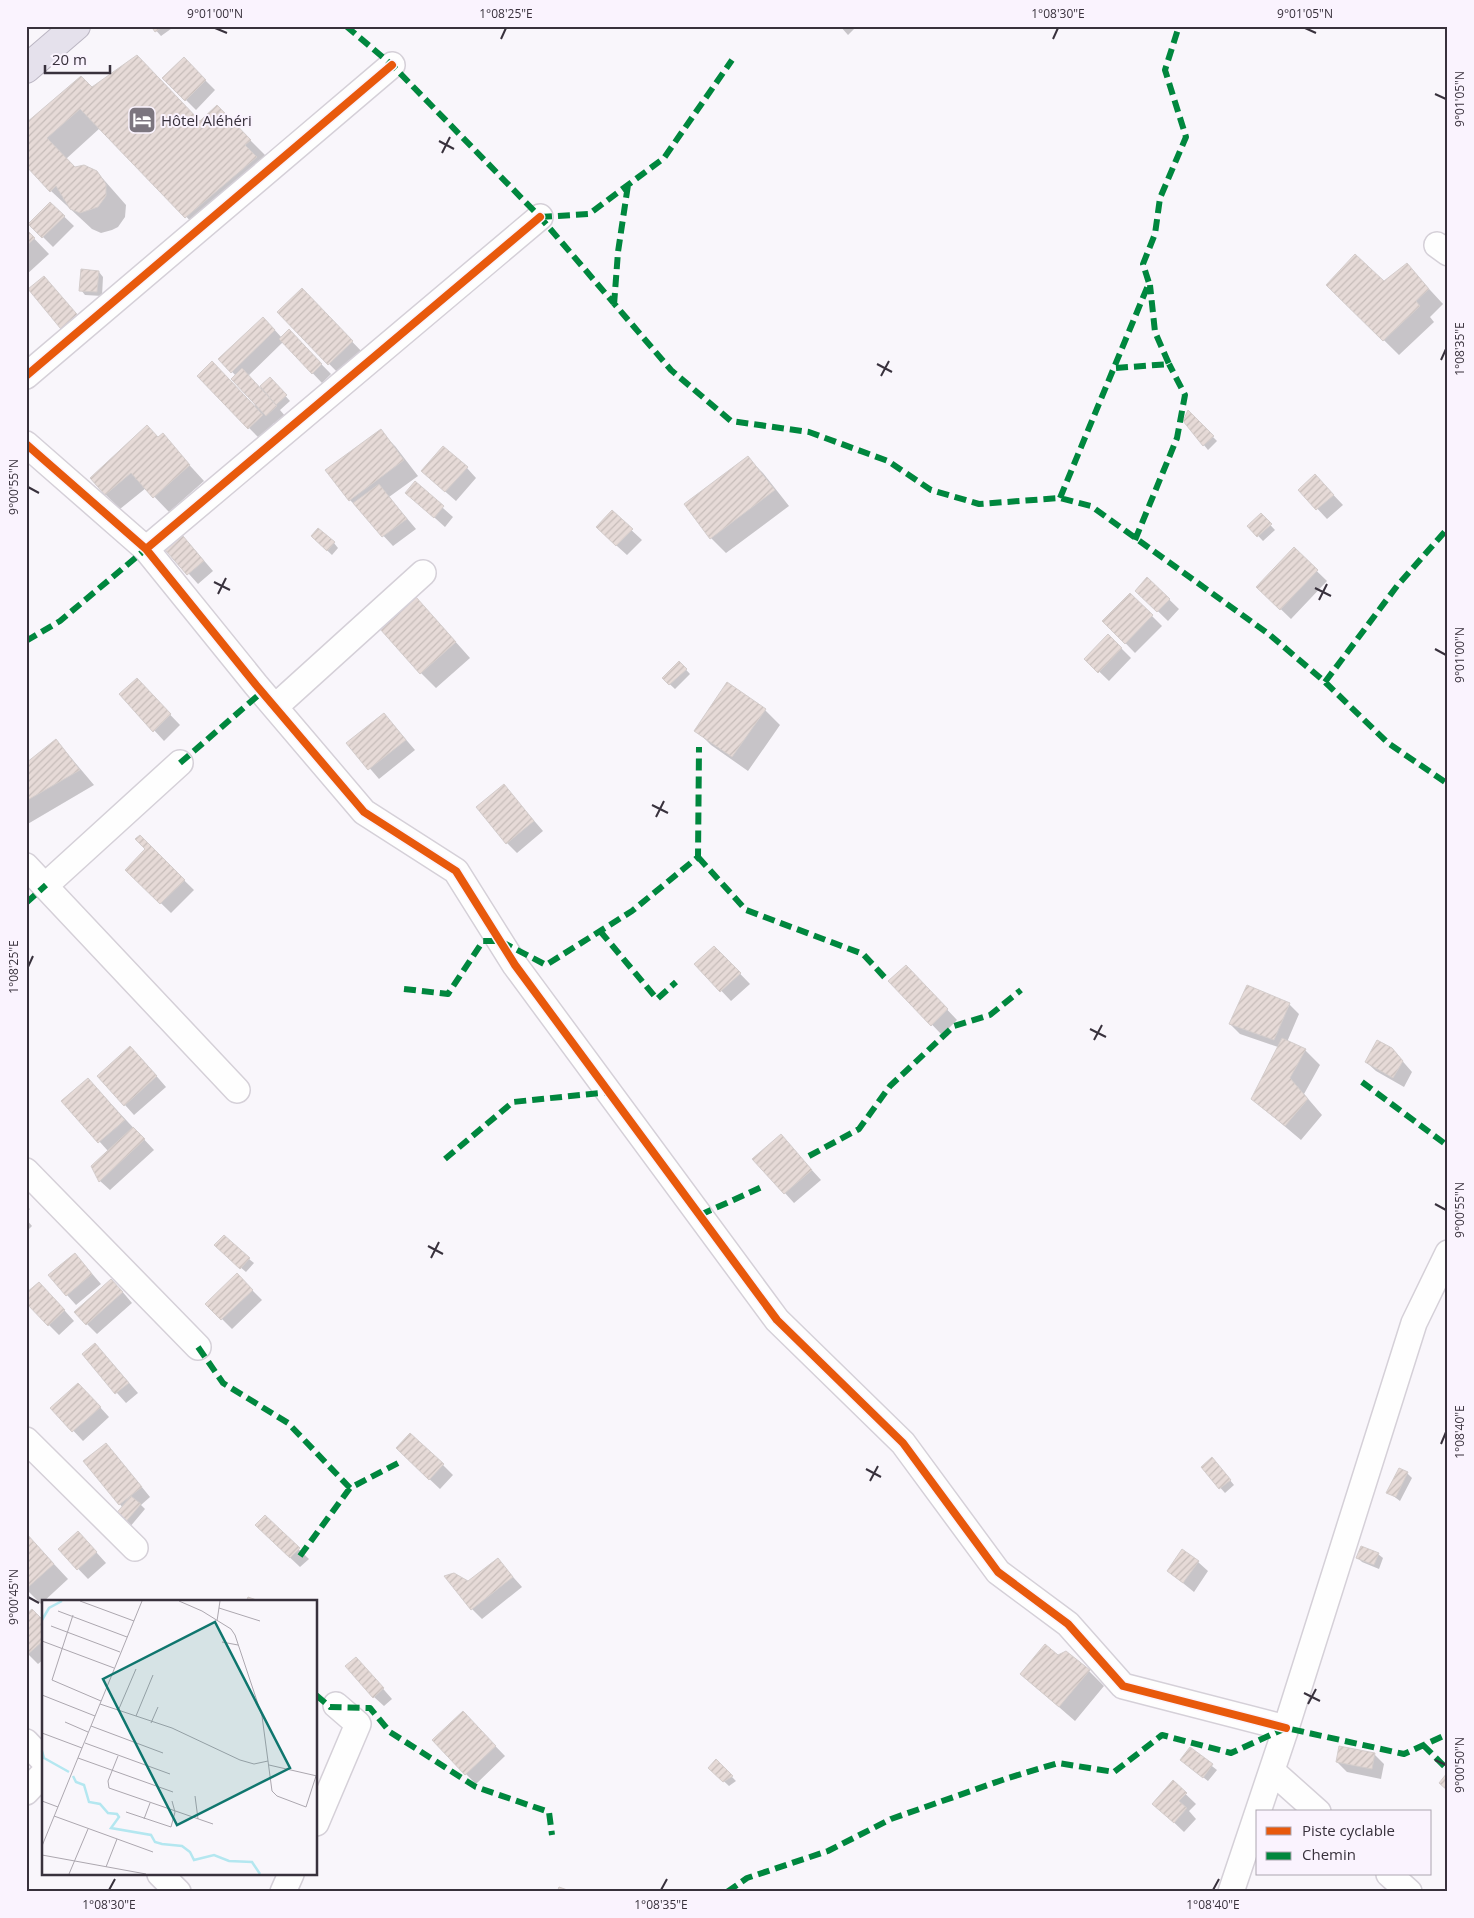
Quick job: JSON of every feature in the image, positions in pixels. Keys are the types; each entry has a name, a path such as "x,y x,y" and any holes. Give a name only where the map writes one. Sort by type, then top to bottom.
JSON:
{"highway":[{"path":"26,70 76,26"}],"street":[{"path":"26,376 392,65"},
{"path":"146,549 540,217"},
{"path":"26,444 146,549 275,707 364,812 456,871 515,965 778,1320 903,1444 998,1572 1068,1624 1123,1686 1286,1728"},
{"path":"275,707 423,573"},
{"path":"46,885 180,763"},
{"path":"26,866 46,885 237,1090"},
{"path":"26,1171 198,1348"},
{"path":"1259,1810 1414,1323 1448,1253"},
{"path":"26,1440 135,1548"},
{"path":"318,1818 358,1724 336,1706"},
{"path":"26,1742 42,1759"},
{"path":"1272,1771 1316,1810"},
{"path":"26,1792 42,1774"},
{"path":"1231,1892 1256,1818"},
{"path":"162,1876 178,1892"},
{"path":"283,1892 290,1876"},
{"path":"1391,1876 1409,1892"}],"building":[{"path":"151,26 164,26 155,32"},
{"path":"137,55 200,121 217,105 251,140 245,145 257,157 185,218 80,109 47,138 75,167 84,165 97,171 106,184 106,196 98,207 80,213 70,209 56,186 50,192 26,166 26,123 81,76 92,87"},
{"path":"184,57 206,80 185,101 162,78"},
{"path":"50,202 65,216 42,238 28,224"},
{"path":"26,229 35,238 26,246"},
{"path":"1355,254 1384,281 1407,263 1429,289 1416,301 1420,306 1383,341 1326,285"},
{"path":"81,269 99,271 97,292 79,291"},
{"path":"44,276 82,320 65,334 28,289"},
{"path":"302,288 353,341 328,365 277,312"},
{"path":"263,317 275,330 231,373 218,359"},
{"path":"289,329 322,364 312,374 279,339"},
{"path":"212,361 263,415 248,429 197,376"},
{"path":"242,368 277,406 266,416 231,379"},
{"path":"270,377 287,395 276,405 260,386"},
{"path":"1188,410 1214,436 1203,446 1183,421"},
{"path":"147,425 158,437 163,433 190,465 153,498 131,473 105,495 90,478"},
{"path":"381,429 404,460 349,501 325,470"},
{"path":"443,446 468,467 445,492 421,471"},
{"path":"748,456 775,490 710,539 684,504"},
{"path":"1315,474 1334,495 1316,510 1298,490"},
{"path":"415,481 444,506 434,518 405,493"},
{"path":"379,484 407,519 382,537 353,503"},
{"path":"612,510 633,529 616,546 596,527"},
{"path":"1261,513 1272,524 1257,537 1247,526"},
{"path":"318,528 335,542 327,551 311,536"},
{"path":"178,530 204,561 187,575 161,545"},
{"path":"1294,547 1318,570 1280,610 1256,587"},
{"path":"1147,577 1170,599 1157,612 1135,591"},
{"path":"1130,593 1153,615 1125,644 1102,621"},
{"path":"416,597 456,642 420,674 380,629"},
{"path":"1108,634 1122,648 1098,673 1084,659"},
{"path":"679,661 687,669 669,685 662,678"},
{"path":"137,678 171,714 153,732 119,694"},
{"path":"727,682 766,709 732,757 694,731"},
{"path":"384,713 406,740 368,770 346,743"},
{"path":"56,739 80,770 26,801 26,763"},
{"path":"504,784 534,821 506,844 476,807"},
{"path":"140,835 185,880 160,904 125,870 145,849 135,839"},
{"path":"714,946 741,973 720,992 694,964"},
{"path":"906,965 948,1009 931,1026 888,981"},
{"path":"1247,985 1290,1003 1274,1040 1229,1024"},
{"path":"1282,1038 1306,1049 1290,1078 1308,1099 1285,1126 1251,1099"},
{"path":"1377,1040 1392,1048 1403,1061 1393,1078 1365,1062"},
{"path":"130,1046 157,1076 124,1106 97,1076"},
{"path":"88,1078 125,1120 98,1143 61,1101"},
{"path":"133,1127 145,1139 99,1182 91,1166"},
{"path":"781,1134 812,1170 784,1194 752,1159"},
{"path":"224,1235 250,1258 240,1269 214,1245"},
{"path":"75,1253 92,1274 66,1296 48,1275"},
{"path":"237,1273 253,1290 221,1320 205,1304"},
{"path":"111,1279 123,1292 86,1325 74,1312"},
{"path":"39,1282 65,1310 48,1326 26,1303 26,1293"},
{"path":"95,1343 129,1383 115,1394 82,1354"},
{"path":"78,1383 101,1407 72,1432 50,1408"},
{"path":"410,1433 444,1464 429,1480 396,1448"},
{"path":"106,1443 142,1487 119,1505 83,1461"},
{"path":"1212,1457 1231,1480 1219,1489 1201,1467"},
{"path":"1399,1468 1408,1472 1396,1497 1386,1493"},
{"path":"131,1496 141,1504 124,1524 114,1516"},
{"path":"265,1515 300,1548 290,1558 255,1525"},
{"path":"78,1531 97,1552 77,1570 58,1549"},
{"path":"26,1533 54,1564 26,1589"},
{"path":"1361,1546 1379,1553 1374,1565 1356,1558"},
{"path":"1182,1549 1199,1561 1183,1583 1167,1571"},
{"path":"498,1558 513,1577 471,1610 444,1576 454,1573 468,1581"},
{"path":"32,1609 42,1619 42,1642 27,1655 26,1614"},
{"path":"1045,1644 1058,1655 1066,1651 1090,1670 1059,1707 1020,1674"},
{"path":"356,1657 384,1688 373,1698 345,1666"},
{"path":"463,1711 496,1746 465,1775 432,1740"},
{"path":"1339,1746 1375,1753 1372,1769 1336,1762"},
{"path":"1190,1747 1213,1764 1203,1778 1180,1760"},
{"path":"716,1759 733,1776 723,1782 708,1768"},
{"path":"1448,1774 1448,1791 1439,1783"},
{"path":"1173,1780 1187,1793 1179,1801 1187,1808 1174,1823 1152,1804"},
{"path":"559,1887 573,1892 557,1892"}],"marked path":[{"path":"346,26 392,65 540,217 671,370 731,421 809,432 888,461 931,490 979,504 1060,498 1091,506 1270,635 1325,682 1388,743 1448,784"},
{"path":"1060,498 1149,283 1143,264 1155,234 1160,198 1186,137 1165,70 1179,26"},
{"path":"540,217 589,214 664,158 732,60"},
{"path":"614,305 618,252 628,185"},
{"path":"1116,368 1169,364 1155,332 1150,285"},
{"path":"1135,540 1177,438 1185,395 1169,364"},
{"path":"1325,682 1397,586 1448,528"},
{"path":"26,641 60,621 146,549"},
{"path":"180,763 262,692"},
{"path":"404,989 448,994 483,941 500,941 546,965 632,911 698,857 699,747"},
{"path":"698,857 746,910 863,954 888,981"},
{"path":"26,903 46,885"},
{"path":"600,931 657,999 676,982"},
{"path":"809,1156 859,1129 890,1086 954,1026 990,1015 1021,990"},
{"path":"1362,1082 1448,1146"},
{"path":"445,1159 513,1102 609,1092"},
{"path":"700,1215 762,1187"},
{"path":"198,1347 223,1383 288,1423 350,1488 400,1462"},
{"path":"300,1556 350,1488"},
{"path":"318,1697 330,1707 370,1708 390,1732 476,1787 549,1812 552,1835"},
{"path":"727,1892 747,1878 828,1851 891,1819 1008,1778 1058,1763 1114,1772 1162,1735 1231,1753 1286,1728 1404,1754 1448,1734"},
{"path":"1423,1745 1448,1770"}],"cycle path":[{"path":"26,376 392,65"},
{"path":"146,549 540,217"},
{"path":"26,444 146,549 256,685 364,812 456,871 515,965 777,1320 903,1443 998,1572 1068,1624 1123,1686 1286,1728"}],"place":[{"name":"Hôtel Aléhéri","path":"142,120"}]}
